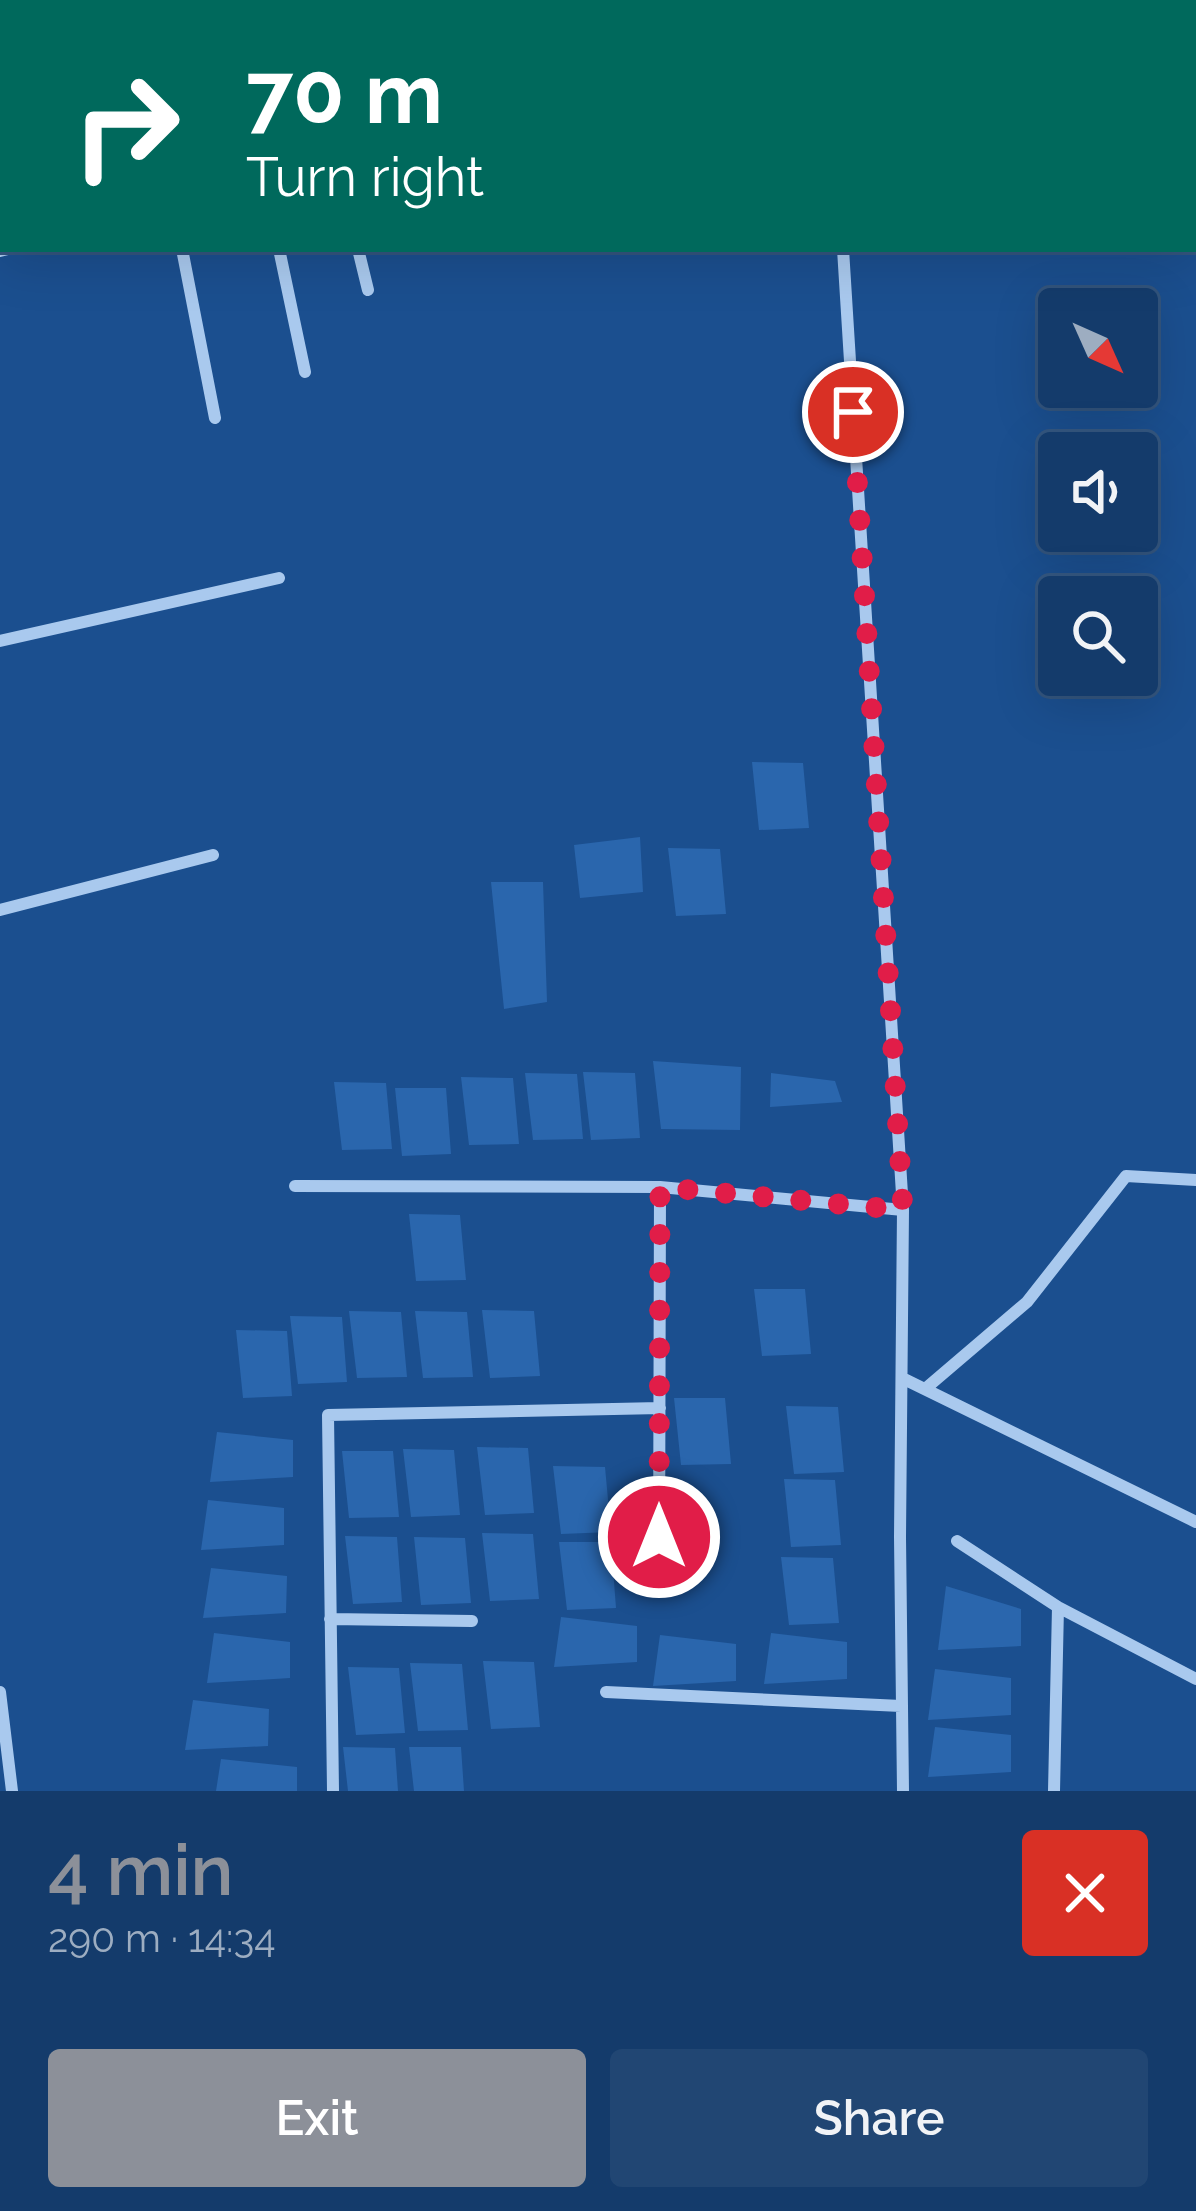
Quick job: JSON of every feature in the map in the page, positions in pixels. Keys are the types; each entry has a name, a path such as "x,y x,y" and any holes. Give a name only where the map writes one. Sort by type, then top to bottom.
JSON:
{"street":[{"path":"183,252 214,418"},
{"path":"280,252 305,372"},
{"path":"359,252 368,290"},
{"path":"843,252 903,1210 903,1791"},
{"path":"0,640 280,578"},
{"path":"0,910 213,855"},
{"path":"925,1389 1027,1302 1126,1176 1196,1180"},
{"path":"295,1186 660,1187 903,1210"},
{"path":"659,1580 660,1187"},
{"path":"902,1378 1196,1522"},
{"path":"333,1791 328,1414 660,1408"},
{"path":"956,1541 1058,1607 1196,1679"},
{"path":"1054,1791 1058,1607"},
{"path":"330,1618 472,1621"},
{"path":"0,1692 12,1791"},
{"path":"606,1692 901,1706"}],"building":[{"path":"752,762 803,763 809,828 759,830"},
{"path":"640,837 643,892 580,898 574,845"},
{"path":"668,848 720,849 726,914 676,916"},
{"path":"491,882 543,882 547,1002 504,1009"},
{"path":"653,1061 741,1067 740,1130 661,1129"},
{"path":"583,1072 635,1073 640,1138 591,1140"},
{"path":"525,1073 577,1074 583,1139 533,1140"},
{"path":"771,1073 835,1081 842,1102 770,1107"},
{"path":"461,1077 513,1078 519,1144 469,1145"},
{"path":"334,1082 386,1083 392,1149 342,1150"},
{"path":"395,1088 446,1088 451,1154 402,1156"},
{"path":"409,1214 460,1215 466,1280 416,1281"},
{"path":"754,1289 805,1289 811,1354 762,1356"},
{"path":"482,1310 534,1311 540,1376 490,1378"},
{"path":"349,1311 401,1312 407,1377 357,1378"},
{"path":"415,1311 467,1312 473,1377 423,1378"},
{"path":"290,1316 342,1317 347,1382 298,1384"},
{"path":"236,1330 287,1331 292,1396 243,1398"},
{"path":"674,1398 725,1398 731,1464 681,1465"},
{"path":"786,1406 838,1407 844,1472 794,1474"},
{"path":"217,1432 293,1440 293,1477 210,1482"},
{"path":"477,1447 528,1448 534,1513 485,1515"},
{"path":"403,1449 454,1450 460,1515 411,1517"},
{"path":"342,1451 393,1451 399,1517 349,1518"},
{"path":"553,1466 605,1467 611,1532 561,1534"},
{"path":"784,1479 835,1480 841,1545 791,1547"},
{"path":"208,1500 284,1508 284,1545 201,1550"},
{"path":"482,1533 533,1534 539,1599 490,1601"},
{"path":"345,1536 397,1537 402,1602 353,1604"},
{"path":"414,1537 465,1538 471,1603 421,1605"},
{"path":"559,1542 611,1542 616,1608 567,1610"},
{"path":"781,1557 833,1558 839,1623 789,1625"},
{"path":"211,1568 287,1576 286,1613 203,1618"},
{"path":"946,1586 1021,1609 1021,1646 938,1650"},
{"path":"561,1617 637,1626 637,1662 554,1667"},
{"path":"214,1633 290,1642 290,1678 207,1683"},
{"path":"771,1633 847,1642 847,1679 764,1684"},
{"path":"660,1635 736,1644 736,1681 653,1686"},
{"path":"483,1661 534,1662 540,1727 491,1729"},
{"path":"410,1663 462,1664 468,1730 418,1731"},
{"path":"348,1667 399,1668 405,1733 356,1735"},
{"path":"935,1669 1011,1678 1011,1715 928,1720"},
{"path":"193,1700 269,1709 268,1746 185,1750"},
{"path":"935,1727 1011,1735 1011,1772 928,1777"},
{"path":"343,1747 395,1748 398,1791 348,1791"},
{"path":"409,1747 461,1747 464,1791 414,1791"},
{"path":"221,1759 297,1767 297,1791 216,1791"}],"route":[{"path":"659,1537 660,1187 903,1210 853,412"}]}
